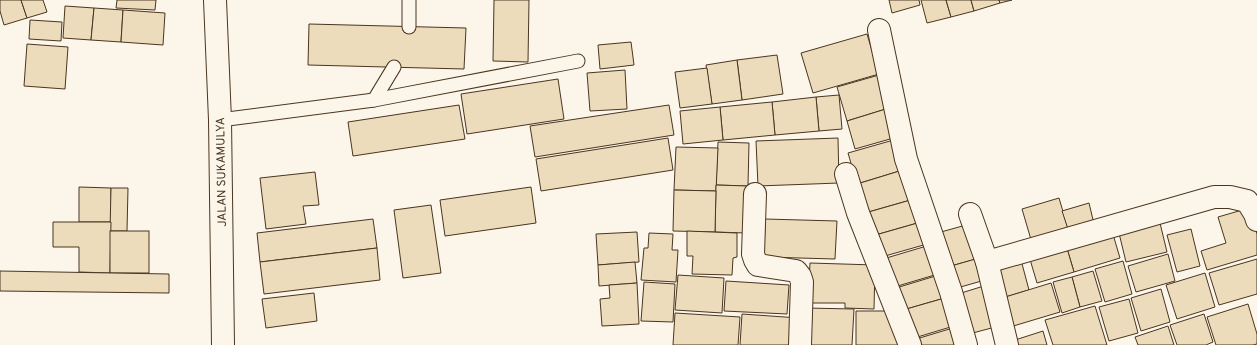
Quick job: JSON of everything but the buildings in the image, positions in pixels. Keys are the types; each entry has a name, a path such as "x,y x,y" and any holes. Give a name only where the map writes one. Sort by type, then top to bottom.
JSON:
{"street":[{"name":"JALAN SUKAMULYA","path":"215,0 220,120 223,345"},
{"path":"879,30 906,159 951,292 966,345"},
{"path":"846,174 858,213 910,345"},
{"path":"755,194 753,254 755,260 758,265 796,271 802,282 800,345"},
{"path":"987,262 1214,197 1230,196 1247,201 1257,220"},
{"path":"970,214 987,262 1007,345"}],"lane":[{"path":"409,0 409,27"},
{"path":"220,120 374,100 578,62"},
{"path":"374,100 394,67"}]}
